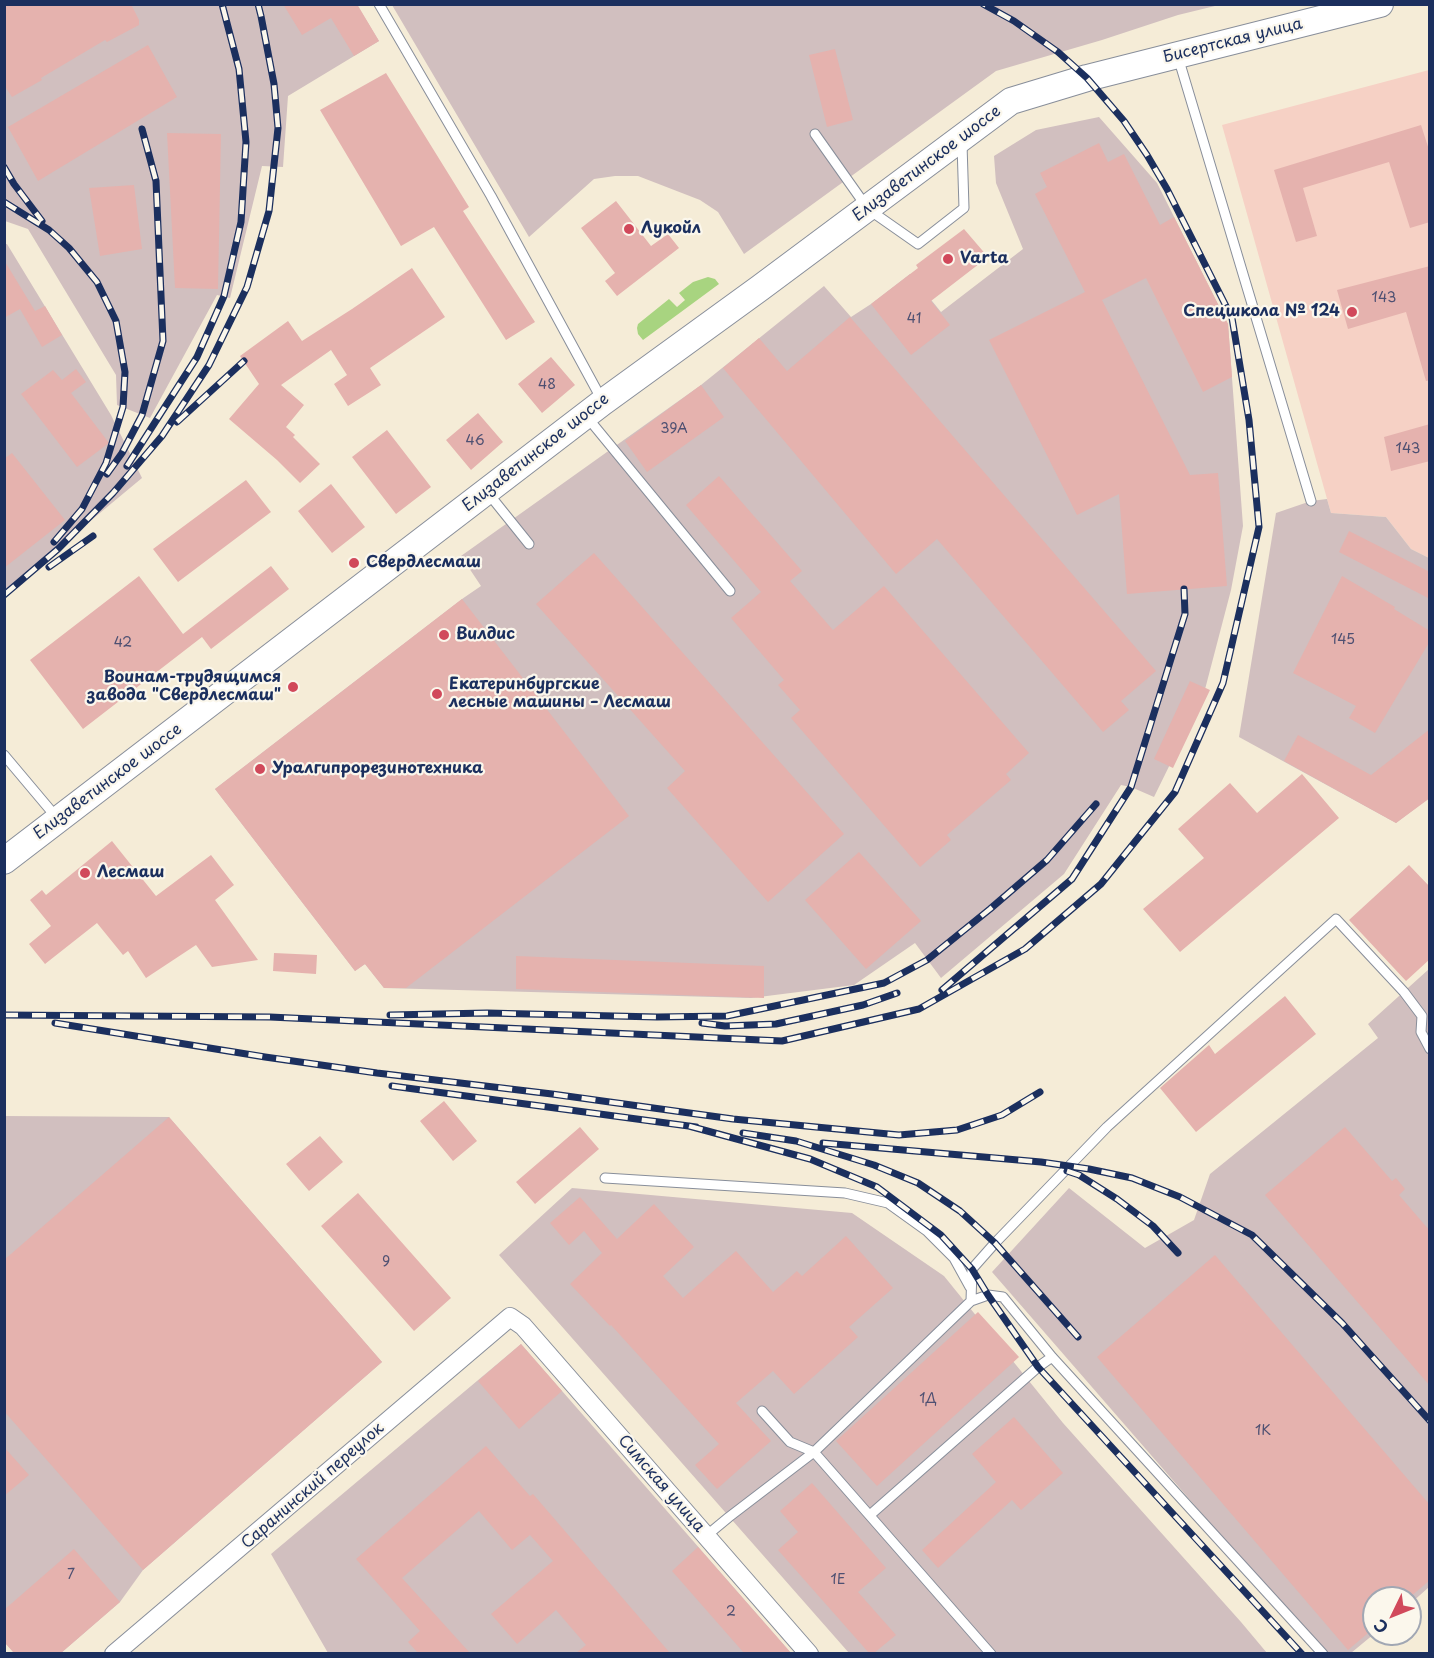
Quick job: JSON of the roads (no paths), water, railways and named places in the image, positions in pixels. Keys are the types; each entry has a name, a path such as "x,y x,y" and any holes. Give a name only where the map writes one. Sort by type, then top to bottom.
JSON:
{"main road":[{"name":"Бисертская улица","path":"1087,78 1380,4"},
{"name":"Елизаветинское шоссе","path":"4,861 594,408 868,209 1011,101 1087,78"}],"street":[{"name":"Симская улица","path":"510,1317 524,1326 809,1653"},
{"name":"Саранинский переулок","path":"114,1653 510,1317"}],"lane":[{"path":"379,4 491,196 594,408 730,591"},
{"path":"1178,55 1311,501"},
{"path":"815,134 868,209 918,244 964,208 961,138"},
{"path":"487,491 529,544"},
{"path":"4,755 58,820"},
{"path":"971,1301 972,1269 995,1243 1107,1127 1336,919 1404,992 1422,1016 1421,1032 1430,1049"},
{"path":"605,1178 845,1193 888,1203 927,1231 954,1258 972,1289"},
{"path":"706,1536 814,1452 971,1301 987,1295 1003,1297 1052,1357 1323,1653"},
{"path":"870,1515 1038,1366 1052,1357"},
{"path":"762,1411 790,1442 814,1452 991,1653"}],"railway":[{"path":"127,466 197,357 224,296 241,222 246,142 239,69 222,4"},
{"path":"4,595 58,549 113,493 162,436 209,365 247,287 269,211 278,128 274,84 258,4"},
{"path":"4,1015 270,1017 782,1041 919,1009 1025,949 1101,884 1175,792 1223,683 1259,527 1249,420 1232,318 1167,189 1147,155 1124,121 1087,78 1058,52 1014,21 983,4"},
{"path":"107,474 122,453 142,415 163,341 156,181 142,129"},
{"path":"4,167 42,221"},
{"path":"4,202 49,230 69,248 97,282 116,321 125,372 123,407 106,463 82,509 54,542"},
{"path":"177,422 244,361"},
{"path":"49,567 93,536"},
{"path":"942,990 1072,879 1131,787 1185,614 1184,589"},
{"path":"390,1015 487,1013 657,1017 727,1016 884,983 927,960 990,909 1047,860 1096,804"},
{"path":"702,1023 725,1026 776,1024 863,1005 897,993"},
{"path":"55,1023 377,1073 733,1119 899,1135 957,1130 1002,1115 1040,1092"},
{"path":"392,1086 696,1127"},
{"path":"689,1126 810,1159 877,1187 941,1235 972,1269 1038,1367 1302,1654"},
{"path":"743,1133 796,1141 874,1165 918,1183 960,1211 995,1243 1078,1337"},
{"path":"823,1143 1041,1162 1089,1169 1132,1178 1180,1197 1252,1235 1342,1323 1430,1421"},
{"path":"1067,1171 1079,1175 1117,1199 1153,1226 1178,1253"}],"place":[{"name":"Лукойл","path":"629,229"},
{"name":"Varta","path":"948,259"},
{"name":"Спецшкола № 124","path":"1352,312"},
{"name":"Свердлесмаш","path":"354,563"},
{"name":"Вилдис","path":"444,635"},
{"name":"Воинам-трудящимся завода \"Свердлесмаш\"","path":"293,687"},
{"name":"Екатеринбургские лесные машины – Лесмаш","path":"437,694"},
{"name":"Уралгипрорезинотехника","path":"260,769"},
{"name":"Лесмаш","path":"85,873"}]}
